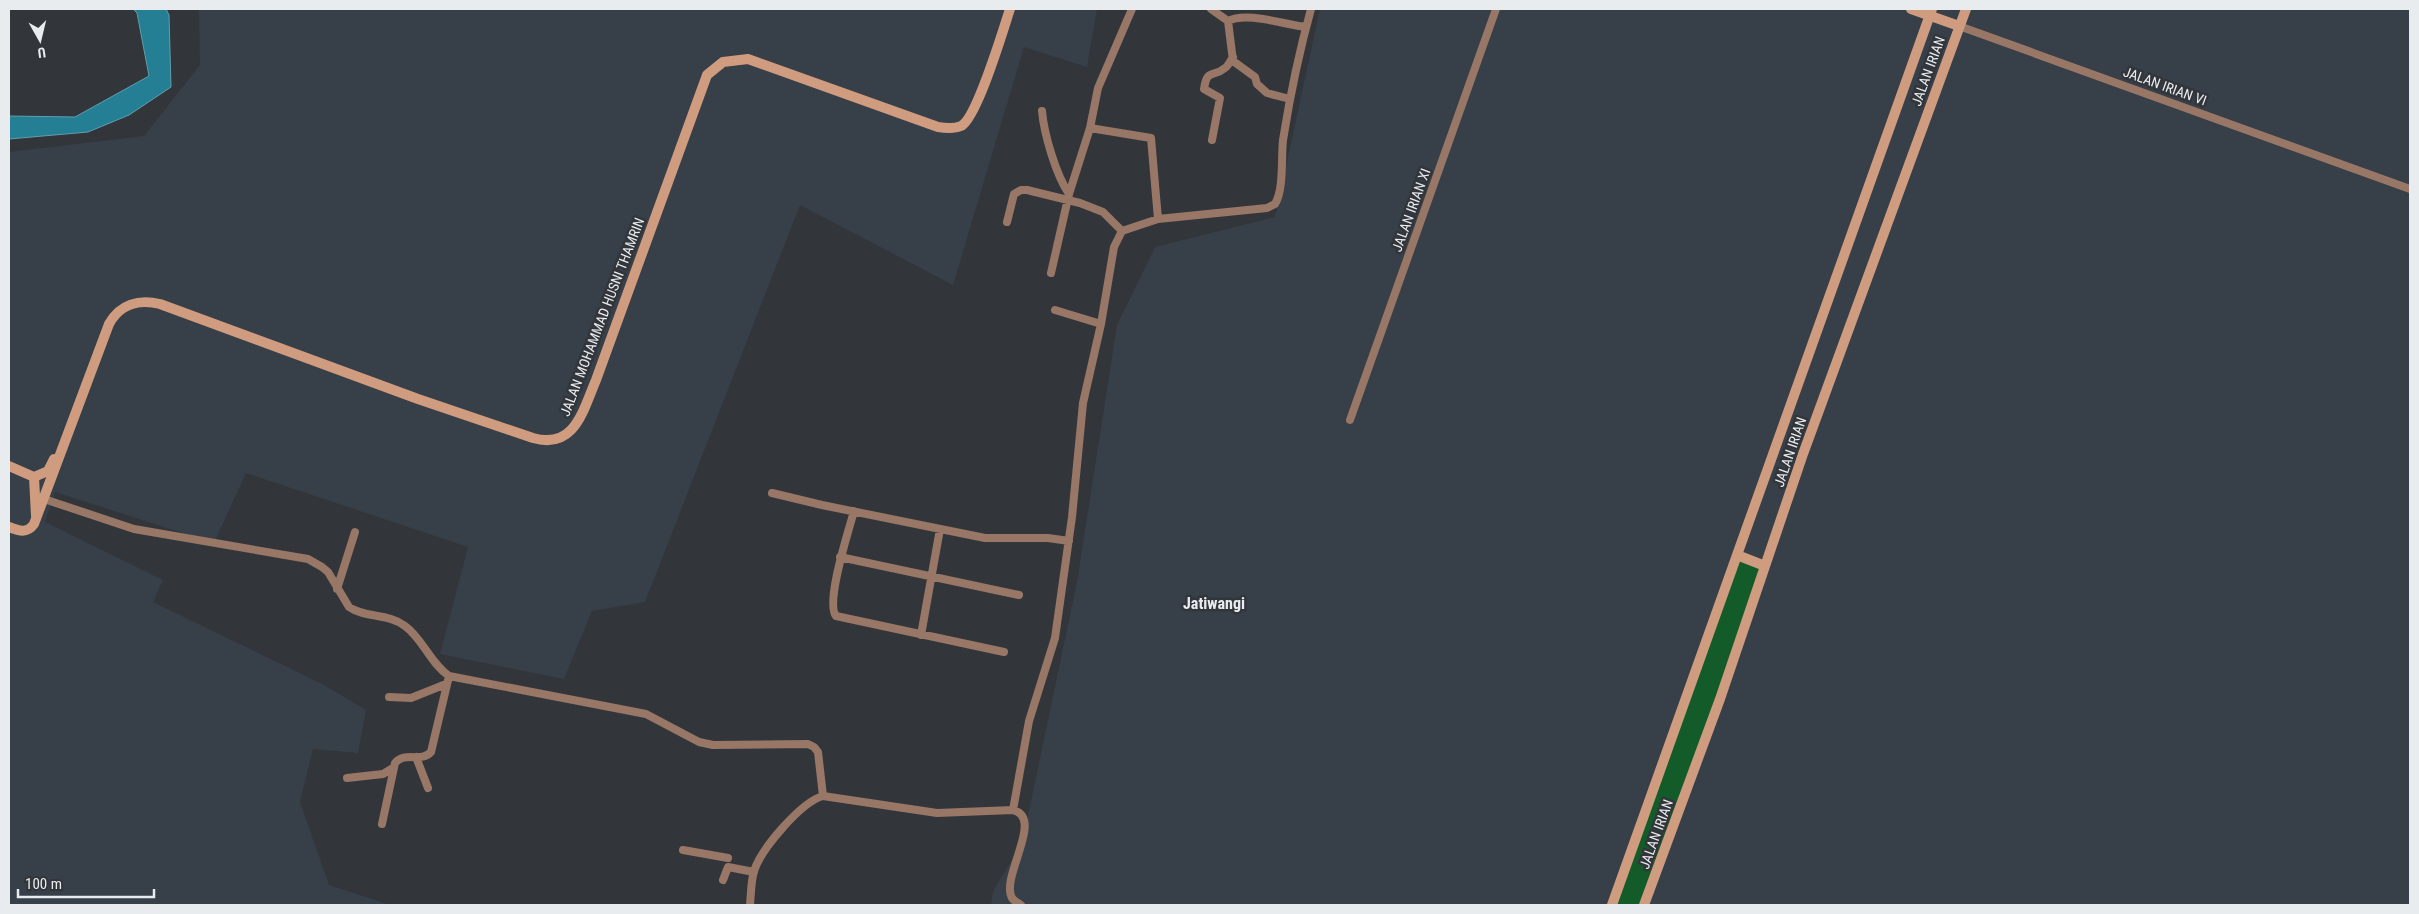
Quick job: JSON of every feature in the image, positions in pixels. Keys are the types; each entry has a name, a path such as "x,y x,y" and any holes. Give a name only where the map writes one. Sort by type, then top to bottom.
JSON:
{"street":[{"name":"JALAN MOHAMMAD HUSNI THAMRIN","path":"36,521 113,317 130,304 150,302 489,424 539,439 557,439 573,430 578,423 707,75 714,68 723,62 748,59 938,127 950,128 960,126 974,112 1010,9"},
{"path":"1051,273 1069,197 1090,128 1104,70 1132,9"},
{"path":"1211,9 1228,21 1233,57 1236,64 1255,77 1257,84 1268,93 1290,99"},
{"path":"1013,810 1029,721 1055,638 1083,403 1101,324 1114,247 1122,231 1158,219 1267,208 1275,204 1280,189 1280,162 1290,99 1306,27 1312,9"},
{"name":"JALAN IRIAN XI","path":"1350,420 1496,9"},
{"name":"JALAN IRIAN VI","path":"1911,9 1931,12 1959,26 2410,189"},
{"name":"JALAN IRIAN","path":"1644,905 1803,454 1966,9"},
{"name":"JALAN IRIAN","path":"1612,905 1931,12"},
{"path":"1228,21 1247,17 1306,27"},
{"path":"1212,140 1220,98 1204,89 1205,81 1209,73 1226,68 1233,57"},
{"path":"1042,111 1045,130 1069,197"},
{"path":"1090,128 1151,138 1158,219"},
{"path":"1007,222 1014,194 1017,191 1027,190 1069,197 1103,212 1122,231"},
{"path":"1055,310 1101,324"},
{"name":"JALAN MOHAMMAD HUSNI THAMRIN","path":"34,477 48,471 52,464 84,379 92,369"},
{"path":"9,466 34,477 36,521 27,531 9,527"},
{"path":"772,493 985,538 1048,538 1068,541"},
{"path":"44,499 134,529 188,540 308,559 322,566 333,579 337,589 351,609 392,619 406,627 438,666 449,676 646,714 699,742 713,745 808,744 818,752 823,796"},
{"path":"854,511 840,557 832,609 836,616 1004,652"},
{"path":"921,635 940,529"},
{"path":"337,589 356,532"},
{"path":"1737,555 1765,566"},
{"path":"840,557 1019,595"},
{"path":"382,824 394,768 399,758 427,756 431,752 449,676"},
{"path":"389,697 411,698 446,684"},
{"path":"416,757 428,788"},
{"path":"347,778 379,774 394,768"},
{"path":"750,905 754,872 761,856 801,808 813,799 823,796 937,813 1019,811 1025,822 1011,880 1010,892 1012,899 1021,905"},
{"path":"684,850 728,854 728,867 723,880"},
{"path":"728,867 754,872"}],"shaded area":[{"path":"199,9 1097,9 1087,67 1024,47 953,285 800,205 645,602 592,611 564,679 440,654 468,547 246,473 214,543 55,492 45,522 163,580 153,602 324,685 366,710 358,753 313,749 300,802 329,885 390,905 9,905 9,152 144,136 200,65"},
{"path":"1320,9 2410,9 2410,905 991,905 993,891 1022,844 1077,582 1117,325 1155,247 1275,217"}],"green space":[{"path":"1737,555 1765,566 1644,905 1612,905"}],"water":[{"path":"133,9 166,9 169,15 171,87 129,115 88,132 9,139 9,116 75,117 149,76 137,13"}],"district":[{"name":"Jatiwangi","path":"1214,603"}]}
